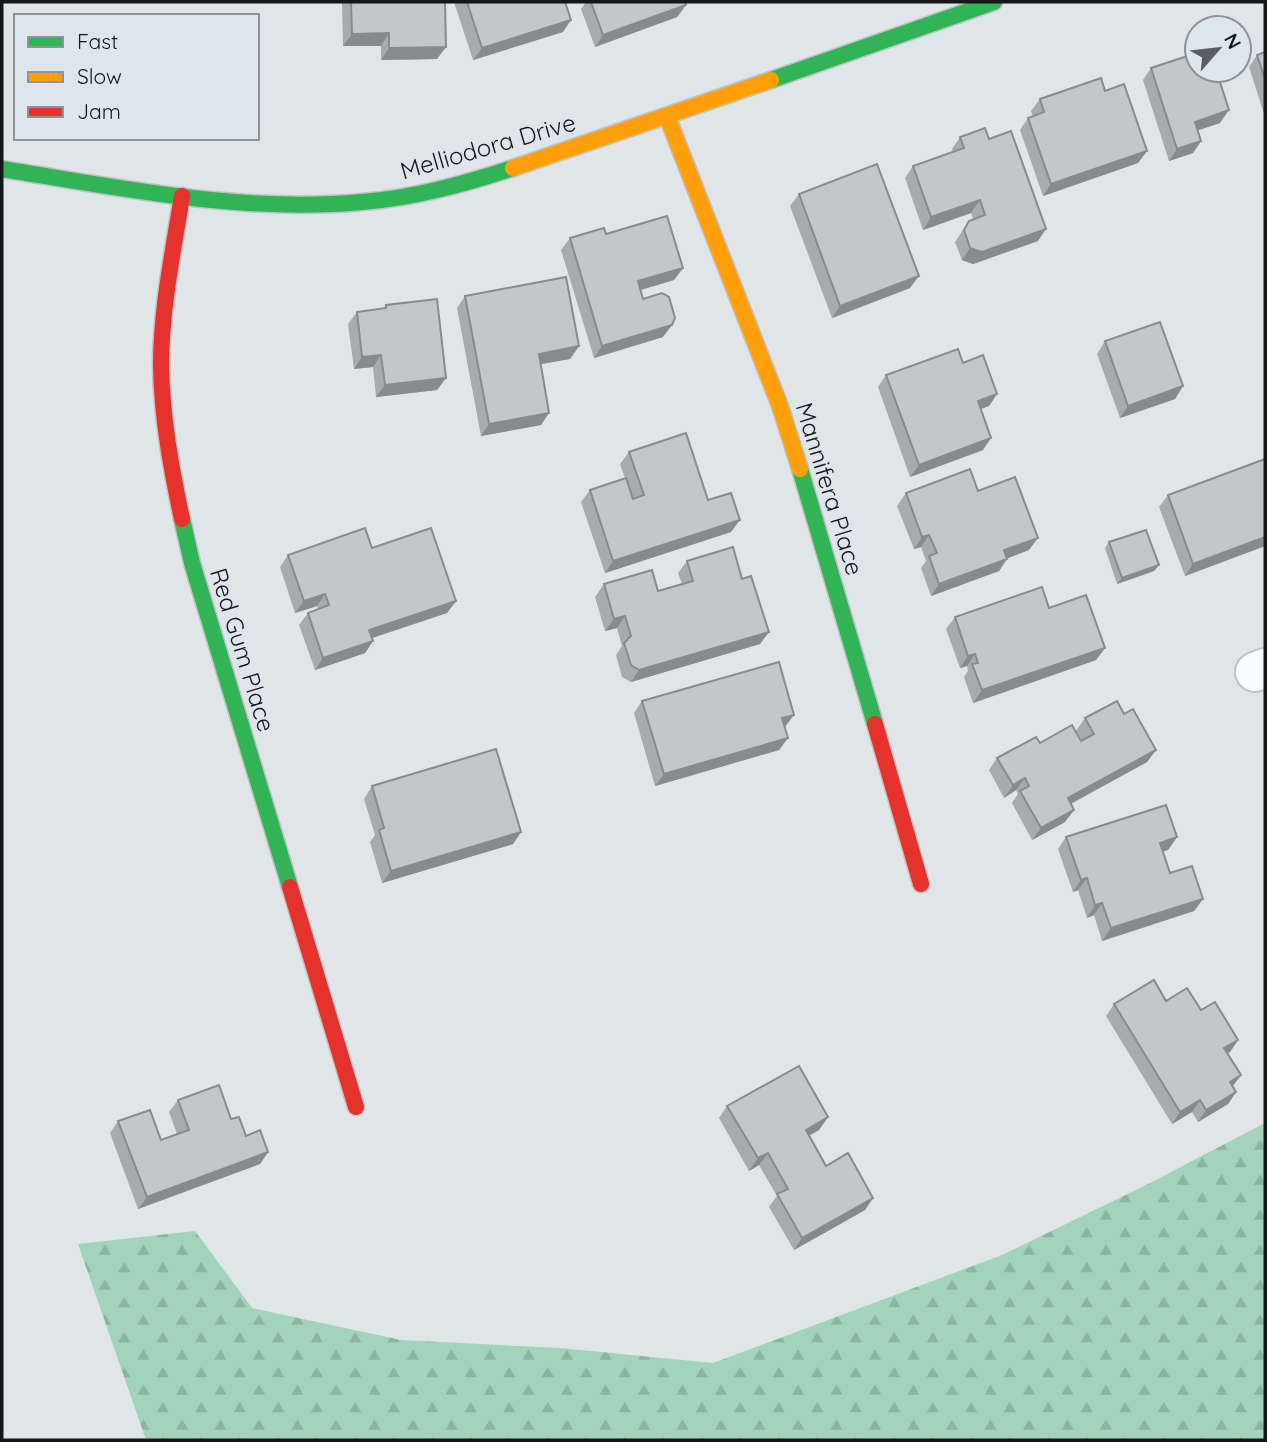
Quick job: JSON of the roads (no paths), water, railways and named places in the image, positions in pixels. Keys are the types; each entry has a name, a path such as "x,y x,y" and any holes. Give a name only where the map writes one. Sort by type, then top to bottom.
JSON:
{"street":[{"name":"Melliodora Drive","path":"2,169 182,196 290,206 365,202 435,191 522,166 994,2"},
{"name":"Mannifera Place","path":"667,116 780,406 817,522 921,884"},
{"name":"Red Gum Place","path":"182,196 165,304 161,387 171,471 192,563 356,1107"}]}
